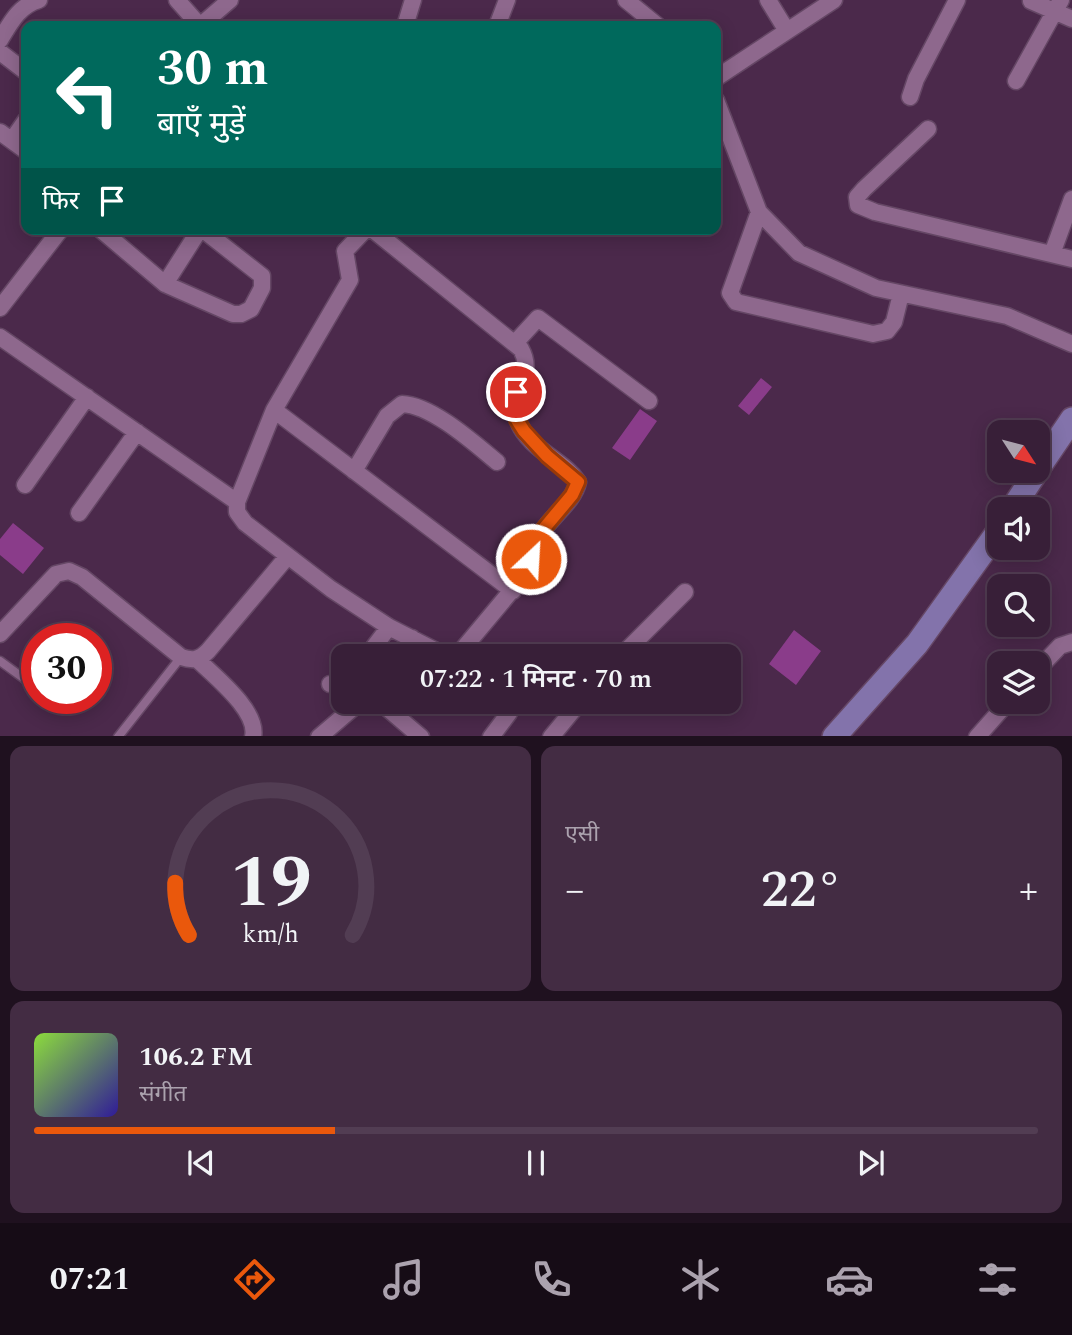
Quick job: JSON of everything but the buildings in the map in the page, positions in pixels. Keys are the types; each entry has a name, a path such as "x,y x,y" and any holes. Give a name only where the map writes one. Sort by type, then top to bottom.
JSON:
{"street":[{"path":"0,40 7,14 39,0"},
{"path":"177,0 196,21"},
{"path":"206,21 230,0"},
{"path":"407,21 413,0"},
{"path":"499,21 507,0"},
{"path":"626,0 652,21"},
{"path":"768,0 787,31"},
{"path":"721,75 834,0"},
{"path":"911,97 916,79 957,0"},
{"path":"1031,1 1058,5 1072,19"},
{"path":"1016,81 1058,5"},
{"path":"0,52 21,68"},
{"path":"721,113 759,212 799,253 876,288 1007,316 1072,344"},
{"path":"21,124 6,136 21,147"},
{"path":"928,129 864,189 857,197 859,205 875,212 1072,259"},
{"path":"1052,254 1072,199"},
{"path":"759,212 730,293 736,302 873,334 887,331 894,322 901,293"},
{"path":"0,308 56,235"},
{"path":"107,235 165,284 233,314 246,312 262,288 262,276 209,235"},
{"path":"165,284 197,235"},
{"path":"360,235 345,251 350,280 274,410 237,502 237,512 245,523 287,557 389,627 423,644"},
{"path":"380,235 521,349 527,372 516,392 517,420 532,442 578,482 572,495 541,532 528,568 513,591 467,644"},
{"path":"515,343 538,318 649,401"},
{"path":"0,337 237,502"},
{"path":"25,485 87,397"},
{"path":"354,471 387,416 402,404 410,404 431,413 498,462"},
{"path":"274,410 513,591"},
{"path":"1050,451 1072,419"},
{"path":"79,513 137,432"},
{"path":"835,736 917,644 987,547"},
{"path":"0,635 57,574 69,571 82,577 181,657 198,660 208,652 287,557"},
{"path":"633,644 685,592"},
{"path":"376,644 389,627"},
{"path":"407,644 412,638"},
{"path":"1050,656 1060,646 1072,642"},
{"path":"198,660 245,707 254,731 253,736"},
{"path":"319,736 346,714"},
{"path":"394,714 420,736"},
{"path":"492,736 508,714"},
{"path":"552,736 570,714"},
{"path":"978,736 997,714"}],"lane":[{"path":"119,736 181,657"},
{"path":"0,662 21,677"}],"route":[{"path":"516,392 517,420 524,431 532,442 578,482 572,495 541,532 531,559"}]}
